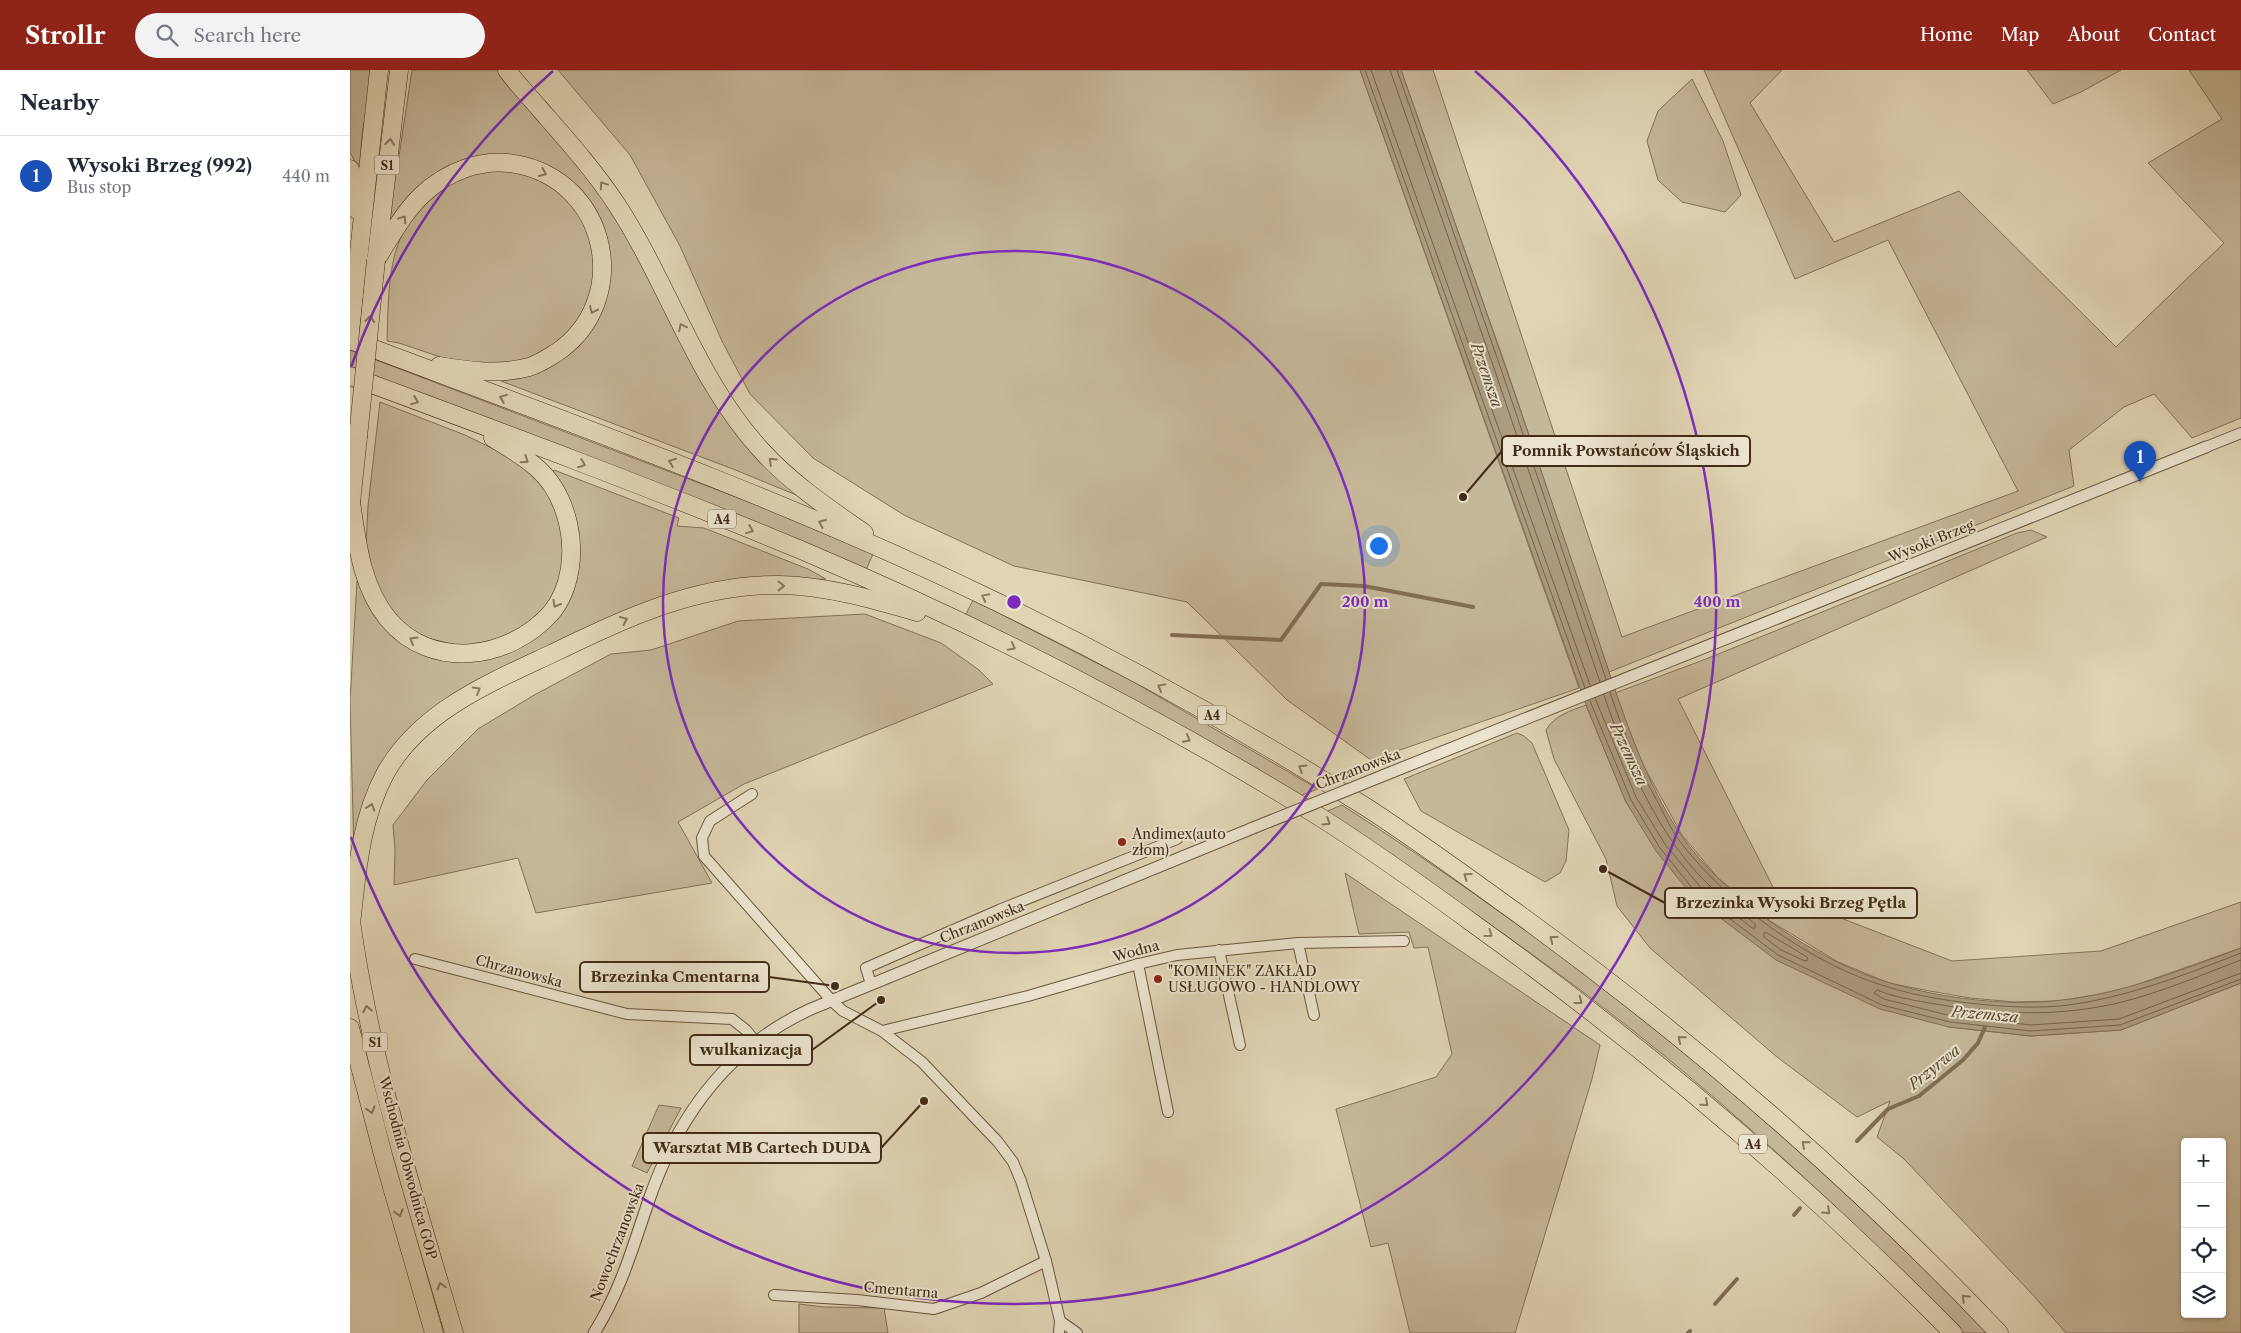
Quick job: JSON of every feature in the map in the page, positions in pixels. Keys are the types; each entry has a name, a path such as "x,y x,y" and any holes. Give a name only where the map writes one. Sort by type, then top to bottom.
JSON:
{"highway":[{"name":"S1","path":"350,334 379,70"},
{"name":"S1","path":"351,508 376,260 399,70"},
{"path":"507,70 598,177 618,207 654,269 707,375 740,424 761,450 809,493 899,556"},
{"path":"376,260 406,214 422,194 456,172 469,167 495,162 530,168 562,184 586,209 600,243 602,271 596,304 584,328 573,340 546,359 531,366 493,372 405,361"},
{"path":"350,169 361,227"},
{"name":"A4","path":"350,340 744,490 899,556 1063,635 1212,715 1368,809 1455,868 1564,947 1706,1059 1865,1200 1999,1333"},
{"name":"A4","path":"350,376 657,492 801,550 968,626 1109,697 1264,784 1345,833 1584,1004 1683,1084 1813,1197 1876,1256 1953,1333"},
{"path":"351,508 364,575 371,592 388,620 412,640 443,652 463,654 506,645 525,635 552,612 568,578 571,544 566,514 562,501 537,468 471,422"},
{"name":"Wschodnia Obwodnica GOP","path":"454,1333 382,1076 351,919 359,857 366,822 386,774 401,752 420,730 440,714 490,683 629,617 696,595 779,585 823,588 968,626"},
{"name":"Wschodnia Obwodnica GOP","path":"350,1028 434,1333"}],"street":[{"name":"Wysoki Brzeg","path":"1558,707 2241,434"},
{"name":"Chrzanowska","path":"415,959 627,1014 732,1019 746,1030 756,1042 792,1018 871,984 1253,828 1558,707"},
{"path":"752,794 710,821 702,838 704,856 843,1012 882,1031 922,1062 998,1142 1013,1162 1021,1181 1046,1261 1060,1321 1059,1333"},
{"name":"Chrzanowska","path":"871,984 866,968 999,910 1177,839"},
{"name":"Wodna","path":"882,1031 1028,996 1138,964 1177,955 1298,943 1404,941"},
{"path":"1298,943 1314,1015"},
{"path":"1219,950 1240,1045"},
{"path":"1138,964 1168,1112"},
{"name":"Nowochrzanowska","path":"594,1333 618,1288 651,1194 685,1122 710,1085 756,1042"},
{"name":"Cmentarna","path":"774,1295 857,1300 934,1309 981,1293 1046,1261"},
{"path":"1060,1321 1077,1333"}],"shaded area":[{"path":"350,70 375,70 362,133 357,185 354,160 350,152"},
{"path":"412,70 504,70 615,208 697,365 806,499 733,469 501,381 525,375 550,365 581,343 596,322 609,283 574,188 475,160 390,228 386,218 398,163"},
{"path":"558,70 1360,70 1579,688 1371,760 1287,700 1187,602 1014,566 904,515 813,458 750,394 722,341 680,246 630,155"},
{"path":"1401,70 1433,70 1622,637 2018,491 1888,240 1795,279 1704,70 1782,70 1750,103 1834,242 1959,191 2116,347 2224,243 2148,163 2222,119 2189,70 2241,70 2241,418 2192,438 2154,394 2124,407 2069,450 2074,486 1609,672 1507,370"},
{"path":"2027,70 2121,70 2081,92 2053,104"},
{"path":"1692,79 1723,141 1741,195 1725,212 1682,202 1658,180 1647,141 1658,111"},
{"path":"494,167 538,176 579,209 598,262 585,315 548,354 509,367 449,360 399,343 387,341 390,279 400,240 408,223 421,207 455,180"},
{"path":"350,350 757,505 873,554 866,570 350,369"},
{"path":"380,402 465,435 508,456 529,471 547,491 565,528 562,575 546,608 521,634 468,648 419,636 394,618 373,577 366,546 368,506"},
{"path":"554,470 679,518 677,526 704,528 808,569 826,579 722,583 417,725 354,853 350,701 357,581 376,614 443,657 548,625 579,532 571,504 552,472"},
{"path":"2031,530 2047,537 1678,699 1776,893 1952,961 2101,951 2241,902 2241,948 2116,992 2058,1001 2015,1002 1970,998 1889,983 1838,962 1770,921 1718,878 1682,835 1642,763 1615,693 1706,659 2017,533"},
{"path":"973,600 1132,681 1318,789 1297,797 965,616"},
{"path":"865,614 941,643 979,670 993,684 744,784 678,822 712,883 536,913 518,858 394,885 395,850 393,825 427,780 478,729 536,694 611,654 651,650 738,621"},
{"path":"1586,705 1626,802 1694,898 1949,1027 2031,1036 2121,1030 2241,983 2241,1333 2066,1333 2033,1295 1904,1159 1877,1137 1890,1101 1857,1117 1777,1057 1650,948 1617,906 1606,859 1554,759 1546,730 1558,717"},
{"path":"1517,733 1532,743 1569,830 1566,861 1560,873 1545,882 1421,811 1404,779"},
{"path":"1342,805 1430,863 1515,923 1599,985 1680,1050 1760,1117 1837,1186 1913,1258 1987,1333 1964,1333 1862,1232 1792,1167 1721,1103 1641,1037 1508,937 1323,813"},
{"path":"1345,873 1600,1045 1592,1079 1515,1333 1410,1333 1388,1243 1371,1247 1336,1109 1436,1077 1452,1054 1428,947 1414,948 1409,932 1359,934"},
{"path":"659,1105 681,1108 647,1173 632,1166"},
{"path":"799,1304 824,1307 884,1308 888,1333 799,1333"}],"water":[{"name":"Przemsza","path":"1360,70 1401,70 1638,752 1669,815 1681,835 1699,858 1747,904 1803,943 1833,960 1862,973 1890,983 1931,993 1998,1002 2041,1002 2085,997 2153,980 2241,948 2241,983 2121,1030 2031,1036 1949,1027 1880,1009 1776,960 1694,898 1656,851 1626,802 1586,705"}],"waterway":[{"path":"1172,635 1281,640 1321,584 1364,586 1473,607"},
{"name":"Przyrwa","path":"1857,1141 1888,1109 1919,1096 1963,1060 1978,1043 1985,1027"},
{"name":"Przyrwa","path":"1794,1215 1800,1208"},
{"name":"Przyrwa","path":"1715,1304 1737,1279"}],"place":[{"name":"Wysoki Brzeg (992)","path":"2140,482"},
{"name":"Pomnik Powstańców Śląskich","path":"1463,497"},
{"name":"Andimex(auto złom)","path":"1122,842"},
{"name":"Brzezinka Wysoki Brzeg Pętla","path":"1603,869"},
{"name":"\"KOMINEK\" ZAKŁAD USŁUGOWO - HANDLOWY","path":"1158,979"},
{"name":"Brzezinka Cmentarna","path":"835,986"},
{"name":"wulkanizacja","path":"881,1000"},
{"name":"Warsztat MB Cartech DUDA","path":"924,1101"}]}
